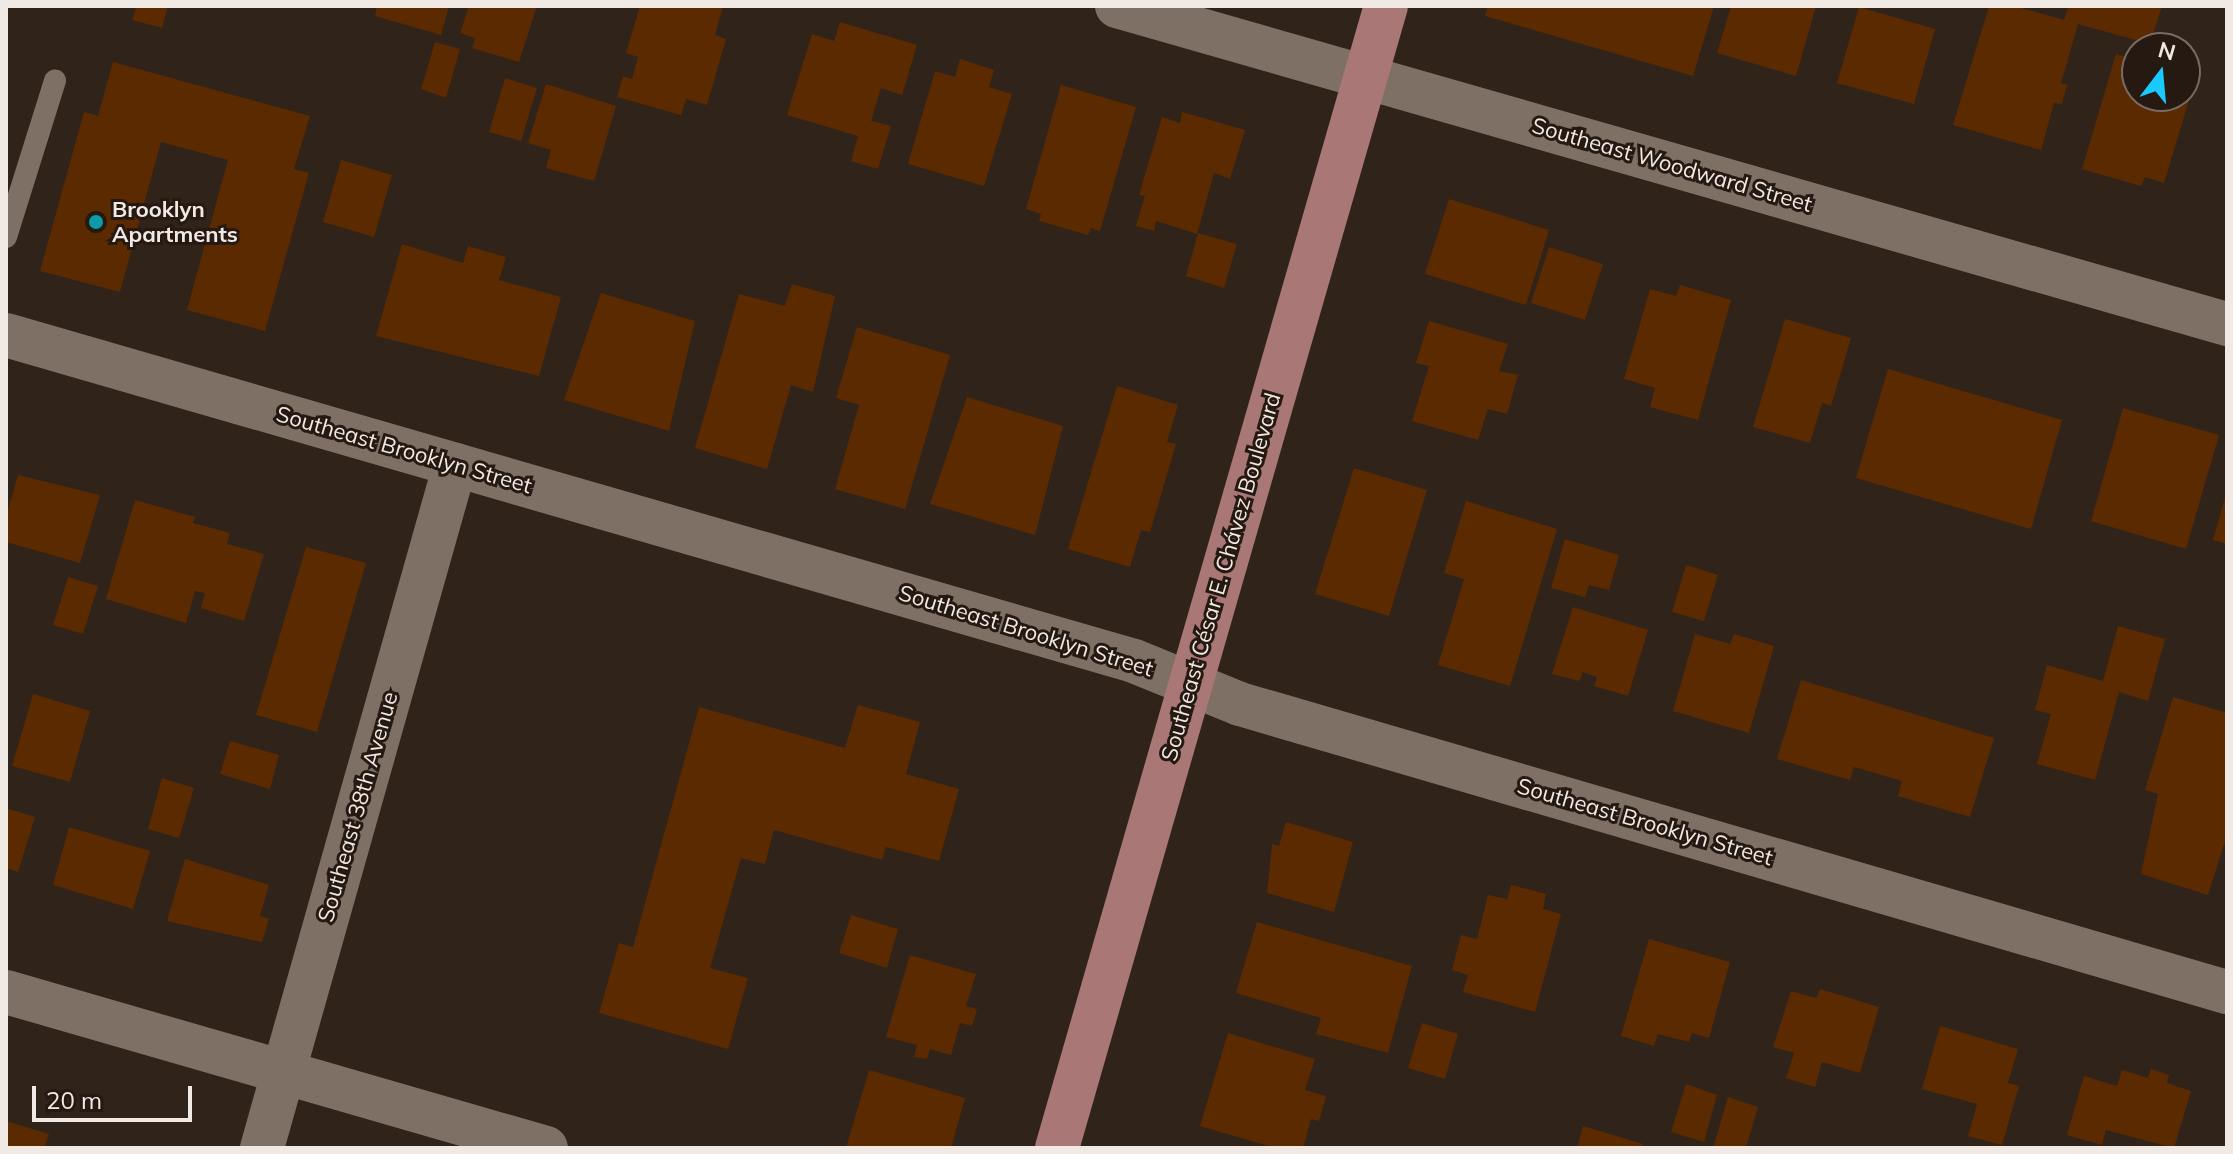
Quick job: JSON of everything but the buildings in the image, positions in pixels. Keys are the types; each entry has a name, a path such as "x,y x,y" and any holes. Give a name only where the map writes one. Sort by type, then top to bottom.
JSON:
{"main road":[{"name":"Southeast César E. Chávez Boulevard","path":"1057,1148 1386,6"}],"street":[{"name":"Southeast Woodward Street","path":"1117,6 2227,324"},
{"name":"Southeast Brooklyn Street","path":"6,335 1134,661 1240,704 2227,992"},
{"name":"Southeast 38th Avenue","path":"262,1148 455,465"},
{"path":"6,992 546,1148"}],"lane":[{"path":"6,237 55,81"}],"place":[{"name":"Brooklyn Apartments","path":"96,222"}]}
